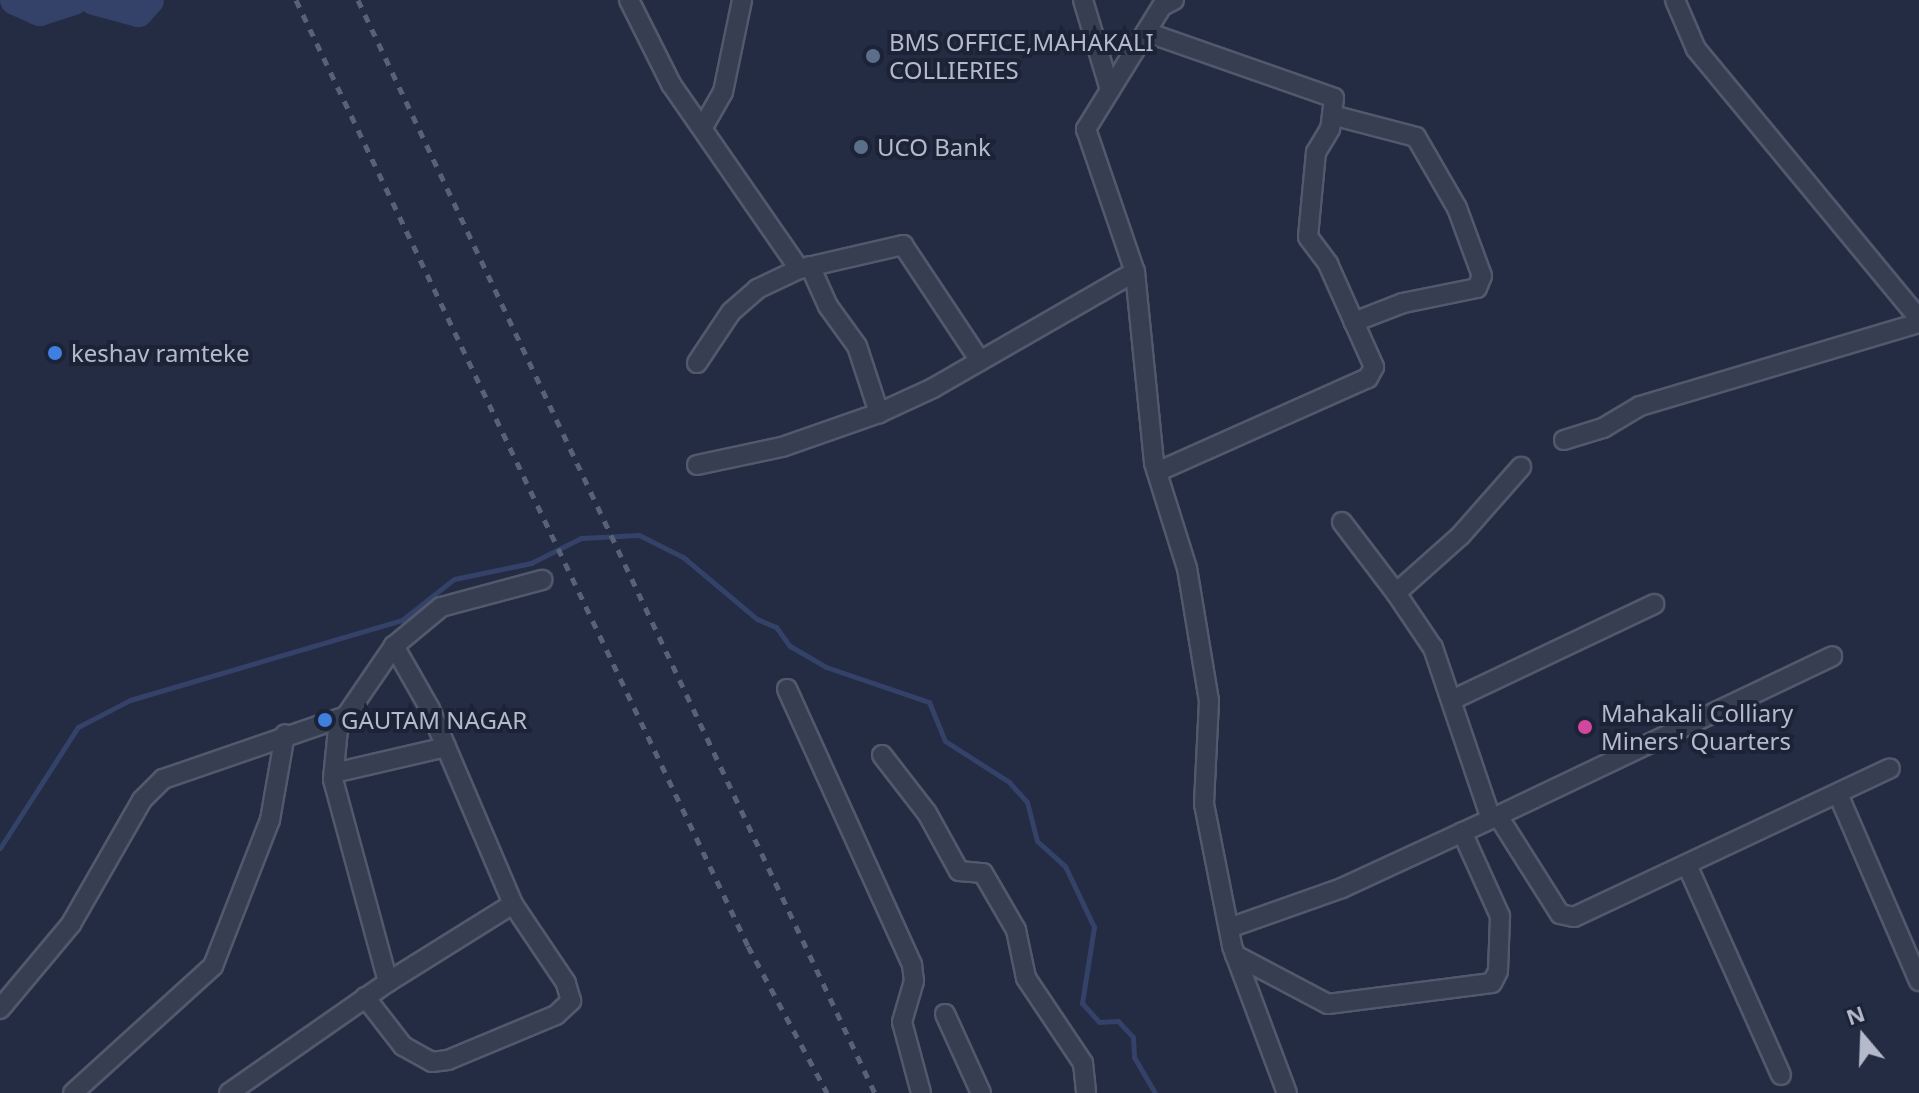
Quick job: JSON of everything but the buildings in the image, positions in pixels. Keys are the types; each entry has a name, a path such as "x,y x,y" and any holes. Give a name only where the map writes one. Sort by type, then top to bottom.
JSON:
{"street":[{"path":"629,0 671,84 805,267 857,346 879,413"},
{"path":"703,127 723,92 742,0"},
{"path":"1083,0 1110,90"},
{"path":"1174,0 1162,6 1086,129 1135,272 1157,472 1187,568 1209,701 1204,804 1229,928 1235,955 1287,1093"},
{"path":"1564,440 1603,428 1640,406 1919,321 1696,49 1675,0"},
{"path":"1146,32 1331,96 1332,115 1316,152 1308,237 1328,264 1372,361 1368,378 1157,472"},
{"path":"1332,115 1416,137 1457,208 1482,276 1477,288 1403,303 1354,322"},
{"path":"697,363 741,301 805,267 903,245 980,361"},
{"path":"697,465 782,447 879,413 980,361 1135,272"},
{"path":"1396,593 1461,535 1521,467"},
{"path":"1342,522 1433,648 1494,817 1566,918 1687,865 1890,768"},
{"path":"0,1009 71,924 151,789 176,772 285,734 339,719 350,712 394,646 441,607 542,580"},
{"path":"1452,700 1654,604"},
{"path":"365,997 403,1046 432,1062 448,1060 565,1010 571,992 513,904 446,747 394,646"},
{"path":"1229,928 1342,888 1832,656"},
{"path":"787,689 912,965 914,981 902,1022 921,1093"},
{"path":"339,719 334,773 388,982"},
{"path":"73,1093 213,966 270,820 285,734"},
{"path":"334,773 446,747"},
{"path":"882,755 927,813 959,871 983,873 1016,930 1026,978 1083,1063 1086,1093"},
{"path":"1838,794 1919,981"},
{"path":"1235,955 1328,1004 1492,983 1498,971 1500,916 1462,832"},
{"path":"1687,865 1781,1075"},
{"path":"229,1093 365,997 513,904"},
{"path":"945,1014 981,1093"}],"waterway":[{"path":"15,0 40,11 73,0"},
{"path":"94,0 138,12 149,0"},
{"path":"0,848 78,727 130,700 402,620 454,579 531,563 581,538 639,535 683,557 757,619 776,627 790,646 826,667 929,702 945,741 1009,782 1027,802 1037,841 1065,866 1094,927 1082,1003 1099,1022 1118,1021 1133,1037 1134,1057 1155,1093"}],"railway":[{"path":"296,0 748,946 827,1093"},
{"path":"358,0 875,1093"}],"place":[{"name":"BMS OFFICE,MAHAKALI COLLIERIES","path":"873,56"},
{"name":"UCO Bank","path":"861,147"},
{"name":"keshav ramteke","path":"55,353"},
{"name":"GAUTAM NAGAR","path":"325,720"},
{"name":"Mahakali Colliary Miners' Quarters","path":"1585,727"}]}
